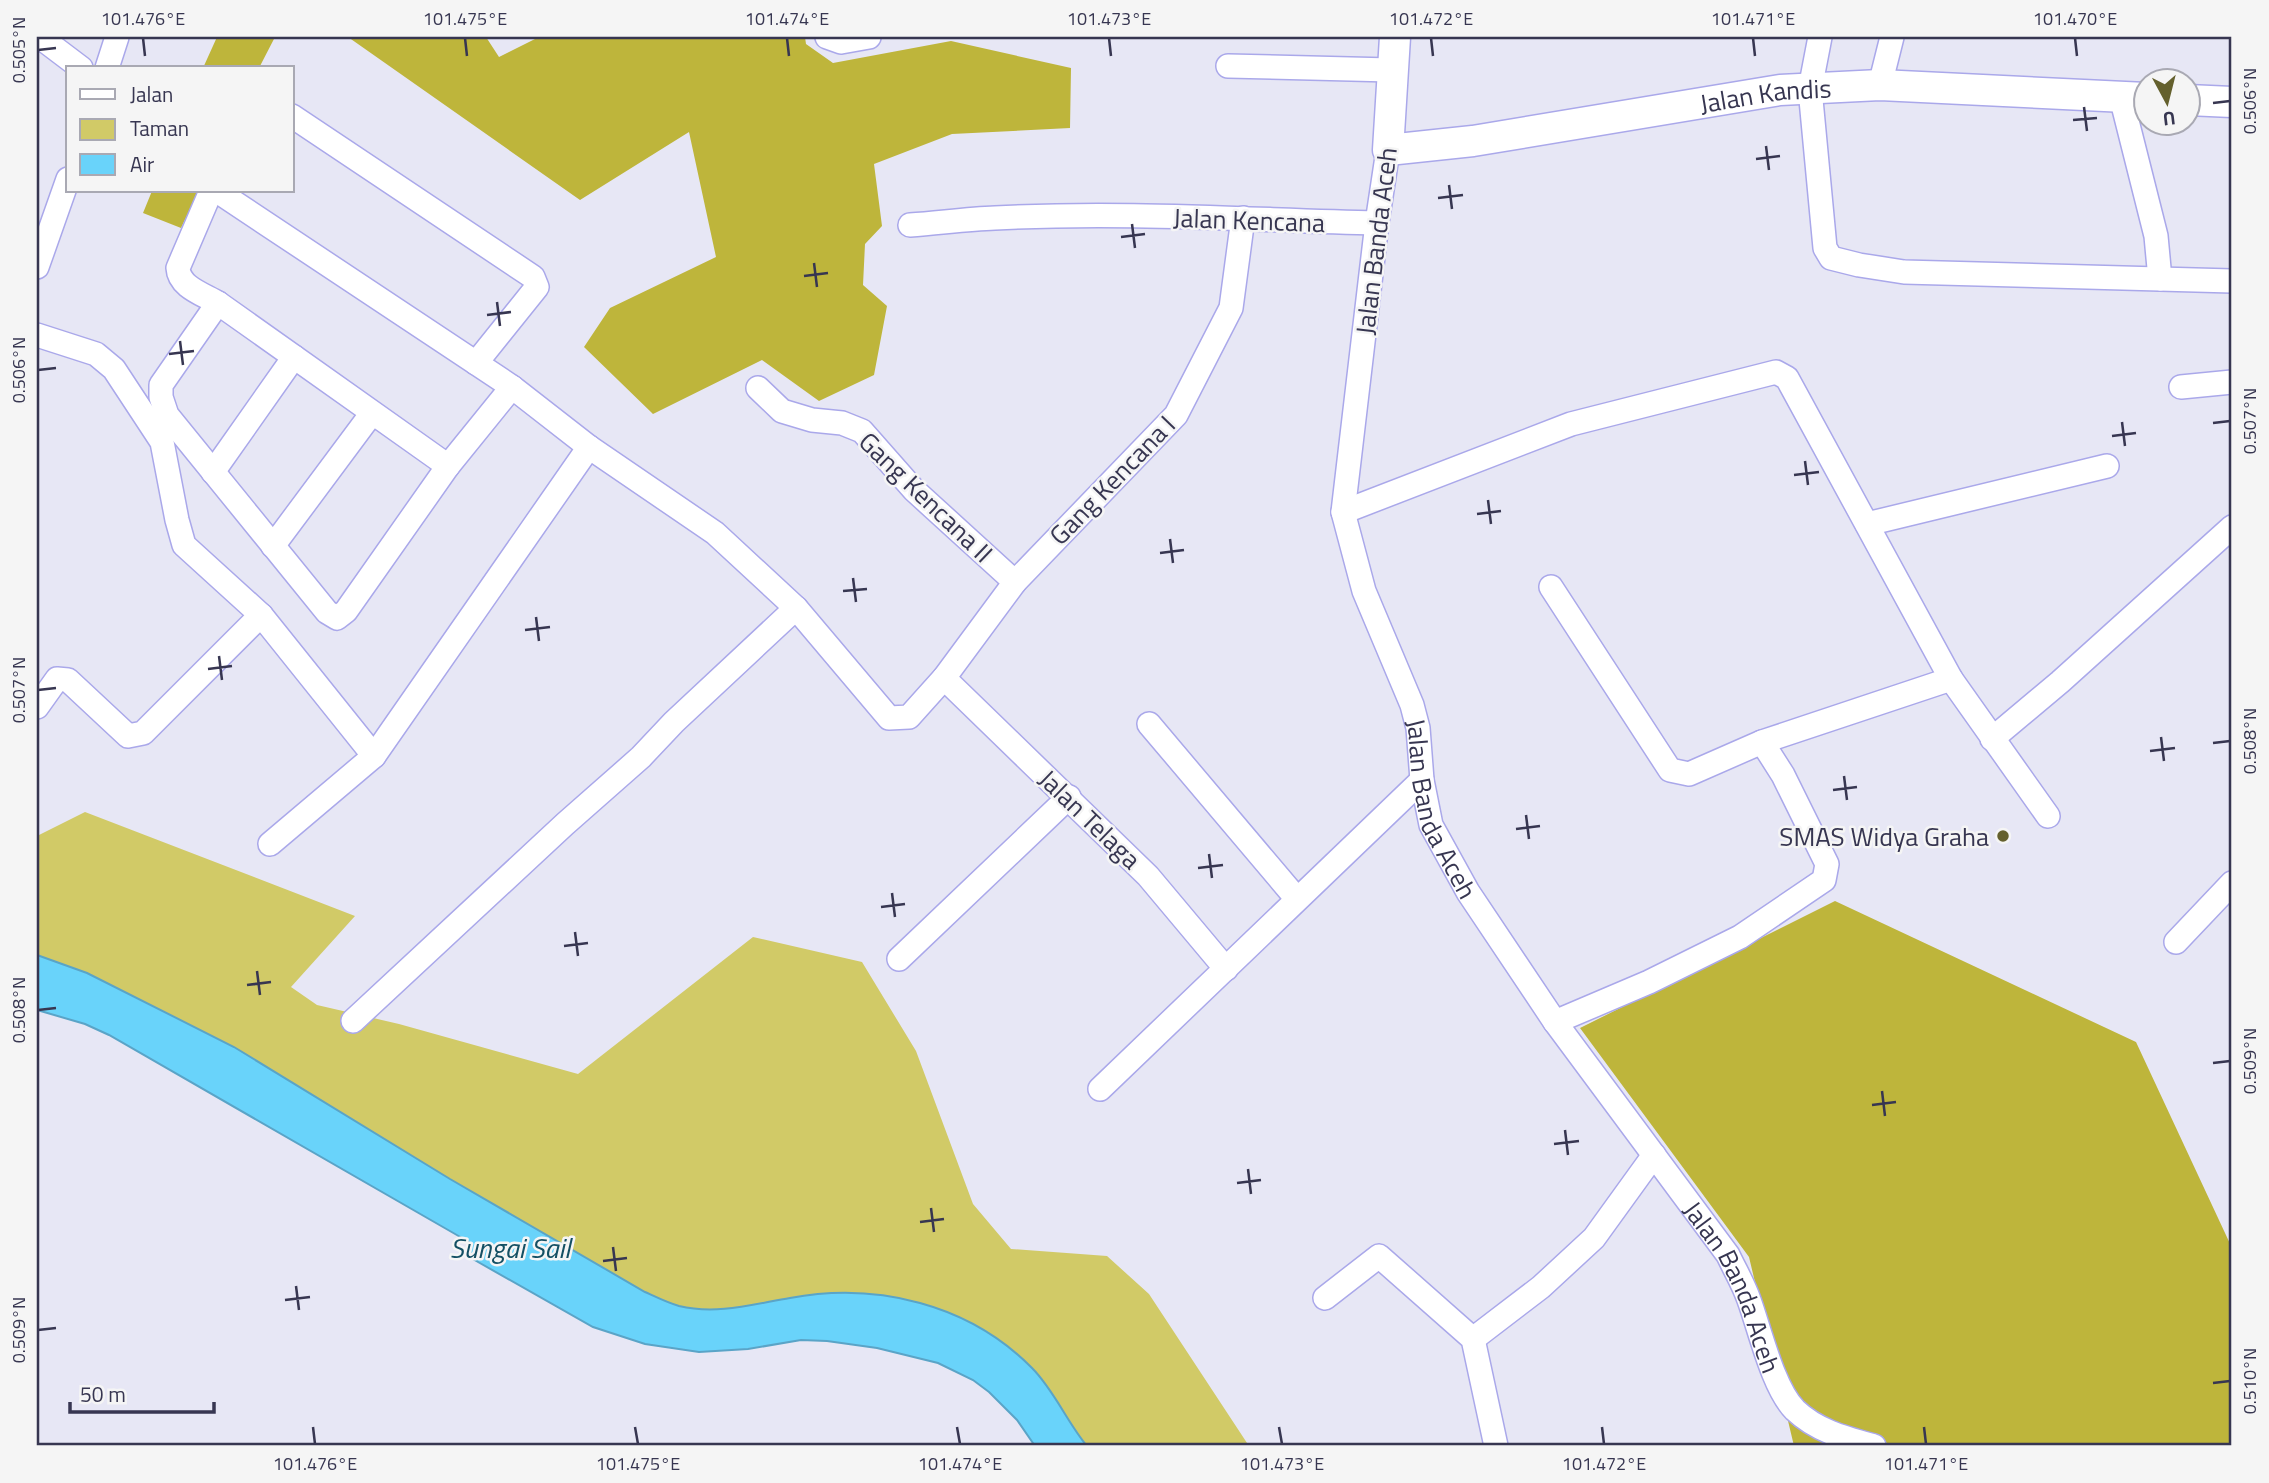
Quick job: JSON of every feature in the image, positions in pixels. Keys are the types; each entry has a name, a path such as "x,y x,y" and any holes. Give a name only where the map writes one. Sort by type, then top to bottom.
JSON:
{"street":[{"path":"40,37 78,66"},
{"path":"108,66 117,37"},
{"path":"827,37 841,42 869,37"},
{"name":"Jalan Banda Aceh","path":"1395,37 1388,149 1343,512 1364,592 1412,705 1418,728 1422,780 1435,836 1468,892 1555,1022 1728,1255 1748,1296 1780,1386 1793,1408 1810,1422 1831,1433 1874,1446"},
{"path":"1820,37 1810,89 1825,248 1831,258 1904,272 2232,281"},
{"path":"1880,85 1892,37"},
{"path":"1228,66 1391,70"},
{"name":"Jalan Kandis","path":"1388,149 1473,141 1780,90 1880,85 2132,97"},
{"path":"2202,101 2232,102"},
{"path":"294,117 533,277 537,287 476,363"},
{"path":"2140,136 2160,279"},
{"path":"37,267 66,185"},
{"path":"211,192 178,268 179,277 185,284 219,303 448,466"},
{"path":"219,192 512,387 589,447 715,533 796,608 674,722 641,757 353,1021"},
{"name":"Jalan Kencana","path":"910,226 994,218 1063,216 1377,223"},
{"name":"Gang Kencana I","path":"796,608 889,718 909,717 944,678 1015,582 1177,415 1231,308 1243,218"},
{"path":"219,303 161,385 166,415 327,612 337,618 346,611 448,466 512,387"},
{"path":"37,335 96,354 114,369 162,442 184,545 261,615 374,756"},
{"path":"213,472 294,357"},
{"path":"1343,512 1572,424 1776,372 1787,378 1951,679 2048,816"},
{"path":"2181,387 2232,382"},
{"name":"Gang Kencana II","path":"758,388 782,411 842,423 862,431 914,490 1015,582"},
{"path":"273,546 372,412"},
{"path":"270,844 374,756 589,447"},
{"path":"1867,524 2107,466"},
{"path":"1992,739 2060,682 2232,527"},
{"path":"1551,587 1670,771 1689,774 1762,741 1951,679"},
{"path":"37,706 57,679 64,678 128,736 143,733 261,615"},
{"name":"Jalan Telaga","path":"944,678 1148,876 1226,969"},
{"path":"1149,724 1297,900"},
{"path":"1555,1022 1660,977 1740,937 1824,880 1827,864 1783,775 1762,741"},
{"path":"1100,1089 1422,780"},
{"path":"899,959 1069,797"},
{"path":"2176,942 2232,883"},
{"path":"1472,1339 1541,1287 1594,1238 1654,1155"},
{"path":"1325,1298 1379,1256 1472,1339 1496,1446"}],"green space":[{"path":"85,812 355,916 291,987 317,1005 399,1024 578,1074 753,937 862,962 916,1051 973,1204 1011,1249 1107,1256 1149,1294 1249,1446 1087,1446 1040,1377 1007,1346 980,1328 920,1303 856,1293 823,1294 735,1308 707,1309 679,1306 645,1292 450,1179 234,1047 87,973 37,955 37,836"}],"shaded area":[{"path":"217,37 275,37 260,66 204,66"},
{"path":"348,37 486,37 499,57 539,37 805,37 806,44 833,63 951,41 1071,68 1070,128 952,134 874,164 882,226 865,244 863,285 887,306 874,375 819,401 762,360 653,414 584,347 610,308 716,257 689,132 580,200"},
{"path":"152,192 199,192 181,228 143,213"},
{"path":"1835,901 2136,1042 2232,1248 2232,1446 1794,1446 1749,1257 1580,1028"}],"water":[{"name":"Sungai Sail","path":"37,955 87,973 234,1047 450,1179 666,1302 693,1308 721,1309 823,1294 856,1293 920,1303 951,1314 980,1328 1007,1346 1032,1368 1087,1446 1035,1446 1017,1420 973,1380 938,1363 877,1348 801,1340 748,1349 699,1352 645,1344 593,1327 471,1258 469,1242 109,1035 85,1024 37,1010"}],"place":[{"name":"SMAS Widya Graha","path":"2003,836"}]}
